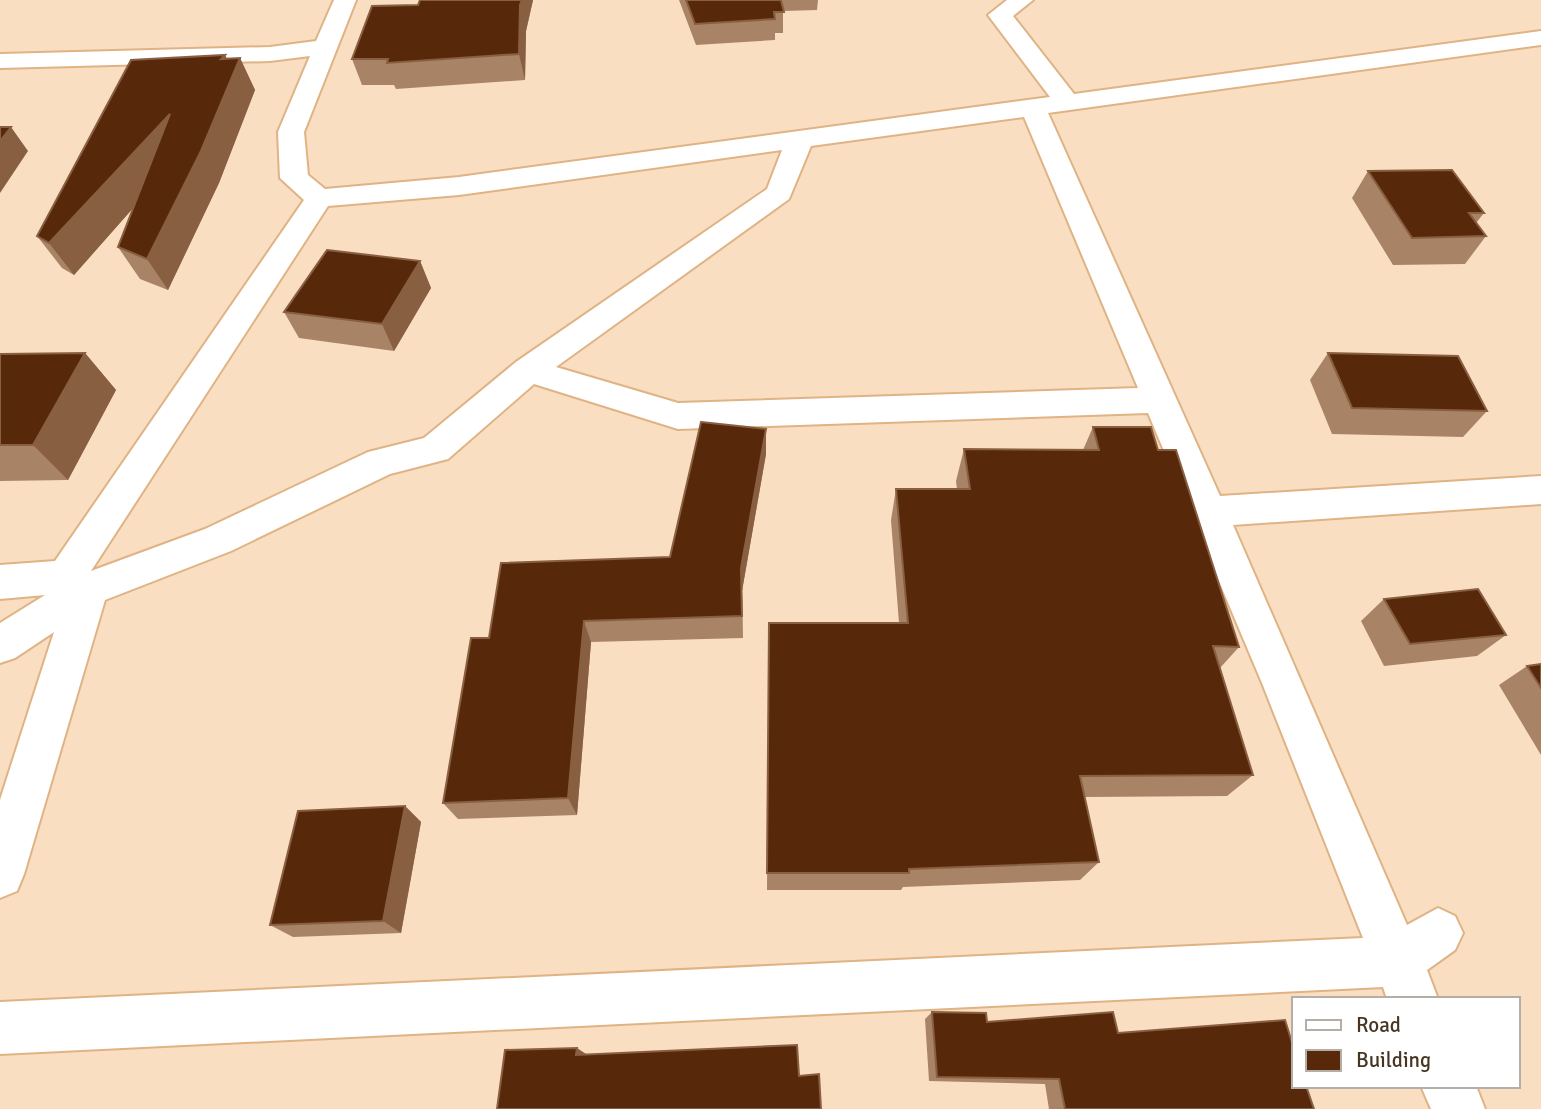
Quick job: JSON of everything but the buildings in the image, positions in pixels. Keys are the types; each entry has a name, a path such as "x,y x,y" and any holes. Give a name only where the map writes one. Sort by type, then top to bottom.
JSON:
{"street":[{"path":"345,0 291,132 294,178 319,198 459,186 1541,38"},
{"path":"1022,0 1000,15 1051,105 1160,400 1405,980"},
{"path":"0,61 270,54 326,47"},
{"path":"0,582 77,583 218,540 381,462 435,449 528,370 779,193 800,139"},
{"path":"0,874 77,583 319,198"},
{"path":"528,370 678,416 1160,400"},
{"path":"1209,512 1541,490"},
{"path":"0,645 77,583"},
{"path":"1405,980 1438,933"},
{"path":"0,1028 1405,980"},
{"path":"1449,1088 1458,1109"}]}
